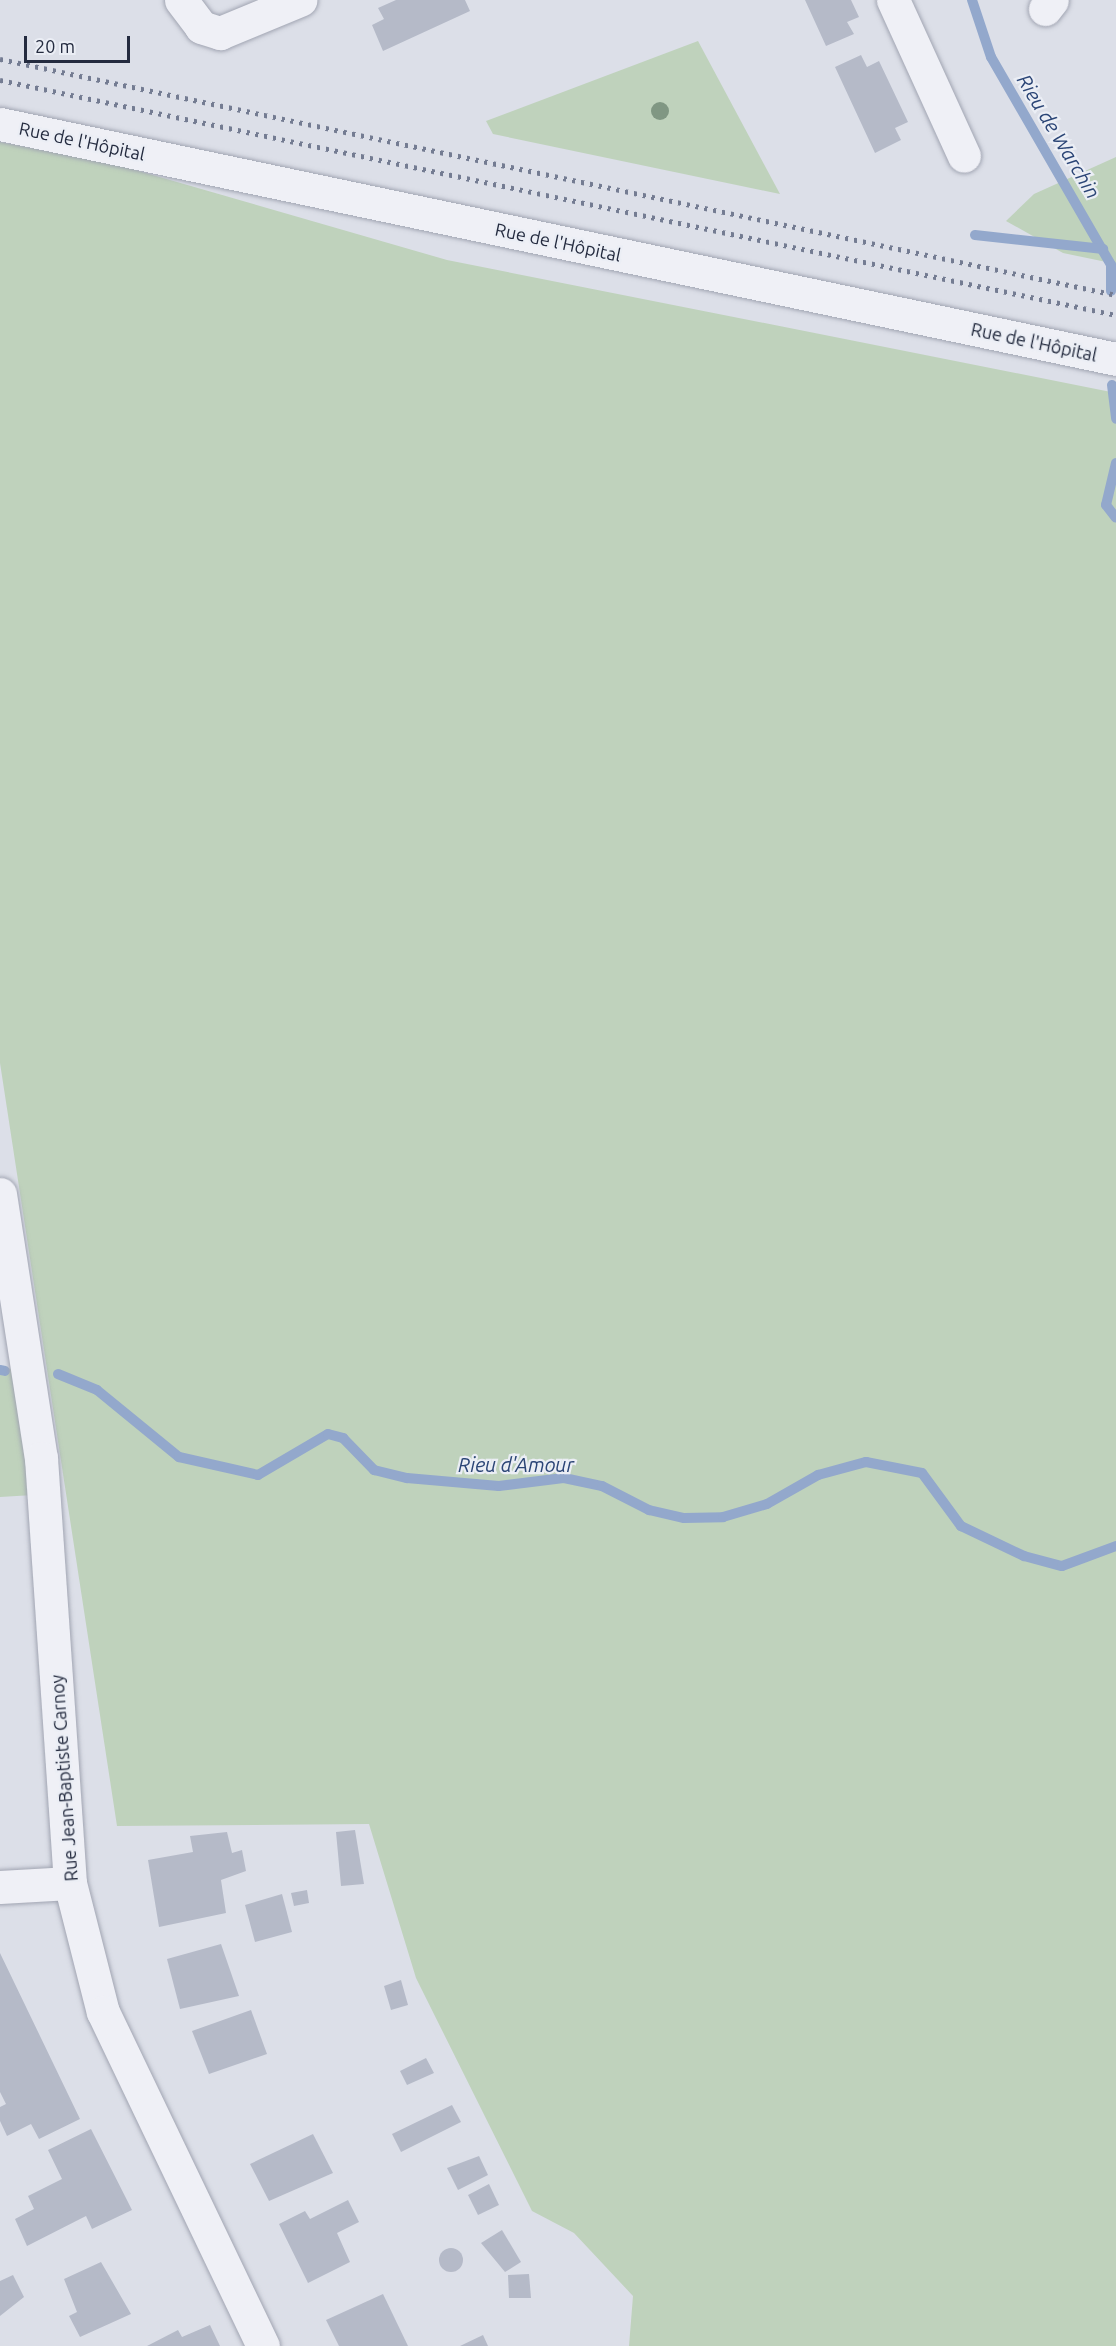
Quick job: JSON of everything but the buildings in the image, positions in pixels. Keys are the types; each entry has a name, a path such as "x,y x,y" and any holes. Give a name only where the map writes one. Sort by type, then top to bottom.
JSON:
{"street":[{"path":"181,0 201,27 220,33 300,0"},
{"path":"893,0 964,156"},
{"name":"Rue de l'Hôpital","path":"0,124 1116,359"},
{"name":"Rue Jean-Baptiste Carnoy","path":"0,1194 41,1458 70,1883 103,2012 263,2346"},
{"path":"0,1887 70,1883"}],"green space":[{"path":"698,41 780,194 493,134 486,121"},
{"path":"0,142 118,165 447,260 1116,393 1116,2346 629,2346 633,2296 574,2233 532,2211 416,1978 369,1824 117,1826 0,1063"},
{"path":"1116,157 1116,264 1063,253 1006,221 1034,194"},
{"path":"0,1367 30,1372 33,1495 0,1497"}],"waterway":[{"name":"Rieu de Warchin","path":"972,0 991,57 1111,265 1111,291"},
{"path":"975,235 1103,249"},
{"name":"Rieu de Warchin","path":"1112,385 1116,419"},
{"name":"Rieu de Warchin","path":"1116,463 1106,505 1116,518"},
{"name":"Rieu d'Amour","path":"0,1370 5,1371"},
{"name":"Rieu d'Amour","path":"58,1374 97,1390 179,1457 258,1475 328,1434 343,1438 374,1470 407,1478 499,1486 564,1478 602,1486 649,1510 684,1518 723,1517 767,1504 818,1475 866,1462 922,1473 961,1526 1024,1556 1062,1566 1116,1546"}],"railway":[{"path":"0,59 1116,295"},
{"path":"0,80 1116,315"}]}
